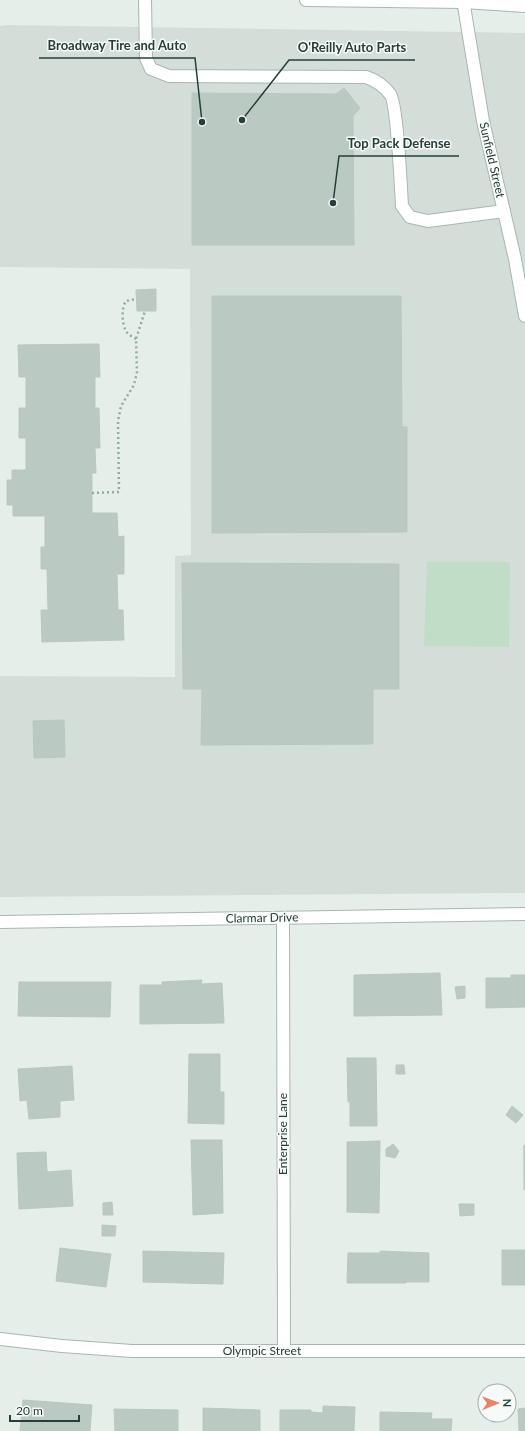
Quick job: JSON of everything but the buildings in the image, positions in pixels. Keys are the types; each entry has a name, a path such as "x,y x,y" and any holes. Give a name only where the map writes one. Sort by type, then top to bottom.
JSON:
{"street":[{"path":"145,0 146,58 152,69 169,76 366,77 376,80 391,95 395,114 402,206 410,217 428,221 504,211"},
{"path":"306,0 463,1 525,6"},
{"name":"Sunfield Street","path":"463,1 483,121 515,259 525,316"},
{"name":"Clarmar Drive","path":"0,922 525,914"},
{"name":"Enterprise Lane","path":"283,918 284,1350"},
{"name":"Olympic Street","path":"0,1339 62,1346 132,1351 525,1351"}],"path":[{"path":"136,299 126,301 123,305 126,333 136,339"},
{"path":"92,493 118,492 118,421 121,406 134,386 136,379 136,339 145,311"}],"shaded area":[{"path":"0,26 525,33 525,893 0,897 0,676 175,677 175,556 191,555 190,269 0,267"}],"green space":[{"path":"427,562 510,562 509,647 424,646"}],"place":[{"name":"O'Reilly Auto Parts","path":"242,120"},
{"name":"Broadway Tire and Auto","path":"202,122"},
{"name":"Top Pack Defense","path":"333,203"}]}
